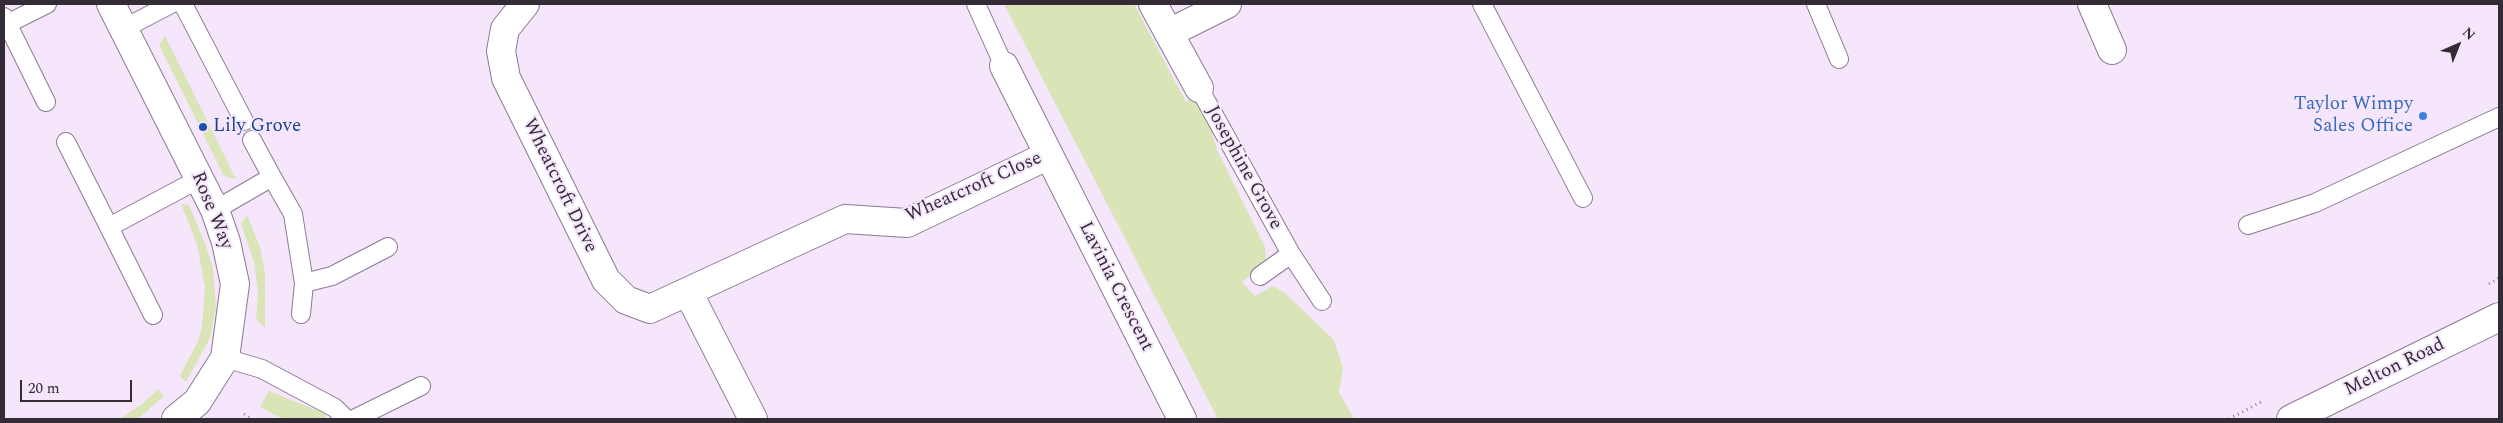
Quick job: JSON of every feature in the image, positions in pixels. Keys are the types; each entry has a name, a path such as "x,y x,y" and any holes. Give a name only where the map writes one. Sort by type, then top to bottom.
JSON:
{"street":[{"name":"Rose Way","path":"111,4 214,210 226,242 235,284 225,358 197,402 177,419"},
{"name":"Wheatcroft Drive","path":"524,4 505,29 501,52 506,78 606,280 626,300 650,309 688,292"},
{"name":"Josephine Grove","path":"1153,4 1199,88"},
{"path":"1169,33 1227,4"},
{"path":"2092,4 2112,50"},
{"name":"Wheatcroft Close","path":"688,292 845,219 907,223 1049,155 1004,66"},
{"name":"Lavinia Crescent","path":"1049,155 1182,419"},
{"path":"688,292 753,419"},
{"name":"Melton Road","path":"2291,419 2499,317"}],"lane":[{"path":"46,102 6,20 47,4"},
{"path":"123,29 171,4"},
{"path":"183,4 244,121"},
{"name":"Wheatcroft Close","path":"976,4 1004,66"},
{"path":"1482,4 1583,198"},
{"path":"1816,4 1839,59"},
{"name":"Josephine Grove","path":"1199,88 1291,254 1322,301"},
{"path":"2248,225 2314,203 2499,117"},
{"path":"252,140 293,214 304,283 301,314"},
{"path":"66,142 153,316"},
{"path":"214,210 272,177"},
{"path":"109,226 199,179"},
{"path":"304,283 332,276 388,247"},
{"path":"1260,276 1291,254"},
{"path":"225,358 262,368 335,408 346,419"},
{"path":"354,419 421,386"}],"path":[{"path":"244,414 252,419"}],"green space":[{"path":"1004,4 1134,4 1186,102 1196,98 1211,129 1217,150 1265,247 1266,258 1263,266 1242,282 1255,296 1273,286 1285,293 1334,340 1343,368 1339,392 1354,419 1218,419"},
{"path":"165,36 236,179 224,176 159,45"},
{"path":"181,204 189,205 206,246 213,269 216,308 210,338 186,382 180,376 198,341 202,327 205,288 197,244"},
{"path":"247,215 260,247 265,274 265,327 256,320 258,293 254,262 241,224"},
{"path":"158,389 164,396 138,419 119,419 141,405"},
{"path":"269,391 324,413 328,419 283,419 260,407"}],"place":[{"name":"Taylor Wimpy Sales Office","path":"2423,116"},
{"name":"Lily Grove","path":"203,127"}]}
